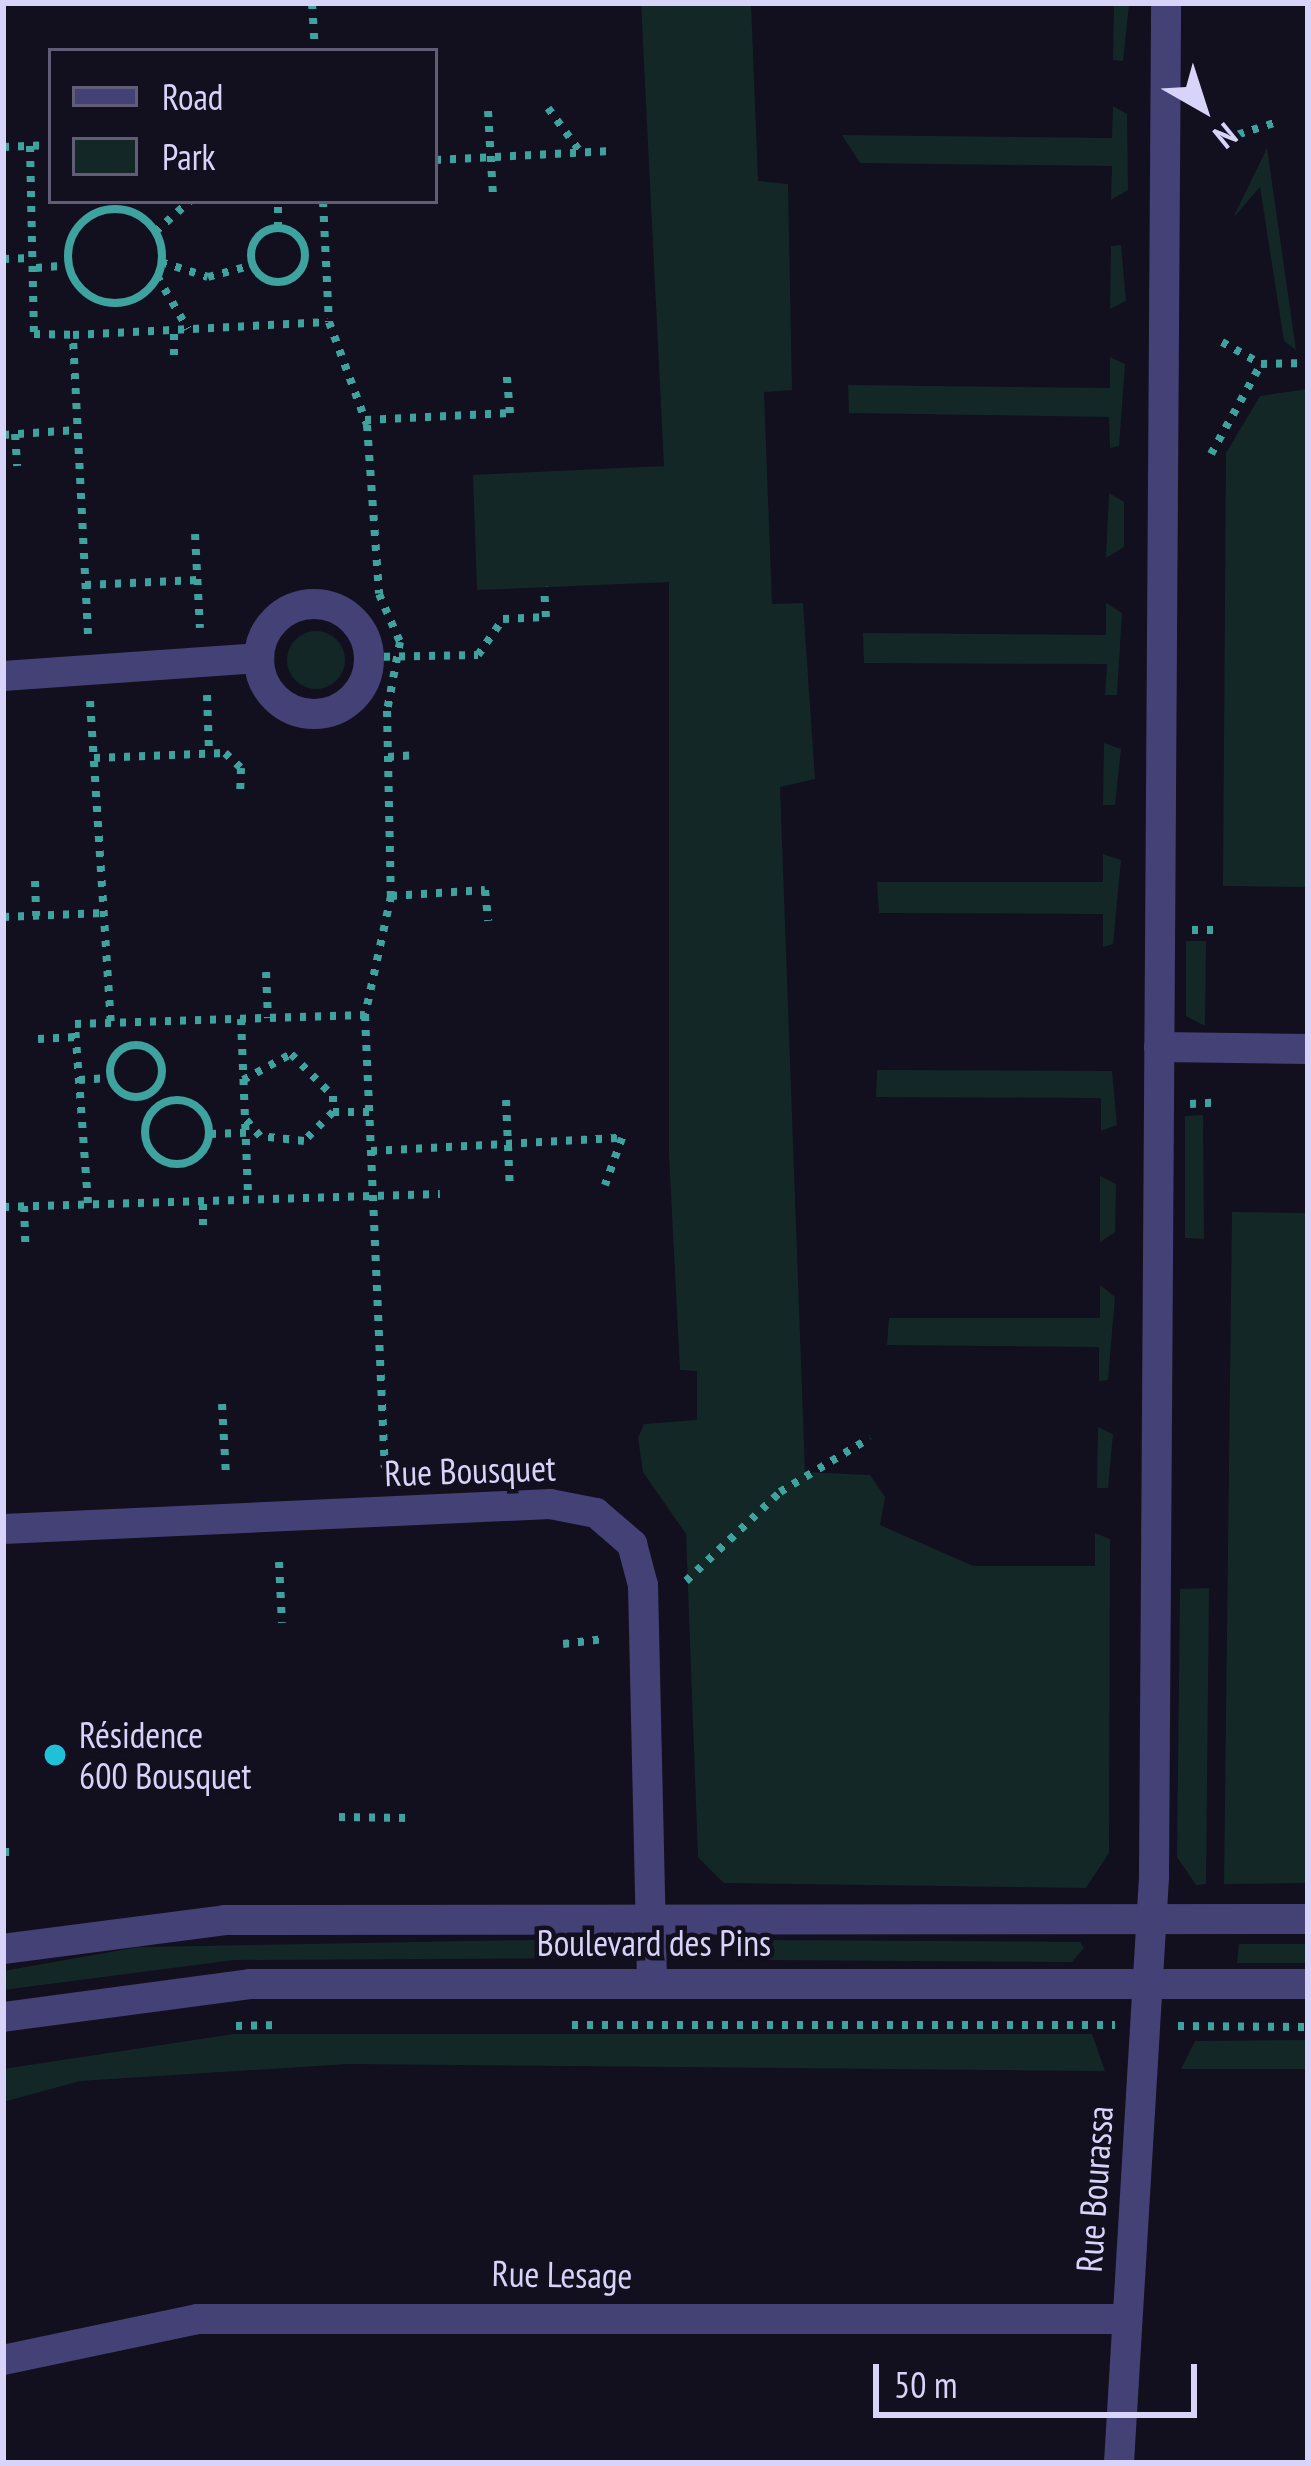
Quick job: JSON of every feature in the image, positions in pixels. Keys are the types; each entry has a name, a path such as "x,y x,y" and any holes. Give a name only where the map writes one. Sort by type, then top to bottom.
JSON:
{"street":[{"name":"Rue Bourassa","path":"1119,2463 1150,1921 1166,3"},
{"path":"317,604 349,616 385,656 355,697 321,714 271,694 259,658 283,613 317,604"},
{"path":"3,676 259,658"},
{"path":"1160,1047 1308,1049"},
{"name":"Rue Bousquet","path":"3,1529 550,1504 596,1513 632,1544 643,1585 652,1981"},
{"name":"Boulevard des Pins","path":"3,1949 176,1922 651,1916 1308,1919"},
{"name":"Boulevard des Pins","path":"3,2017 196,1987 652,1981 1308,1984"},
{"name":"Rue Lesage","path":"3,2360 198,2319 1125,2319"}],"path":[{"path":"312,3 315,48"},
{"path":"548,108 581,152"},
{"path":"488,111 493,195"},
{"path":"1224,139 1280,121"},
{"path":"3,147 48,145"},
{"path":"30,146 34,334 329,322"},
{"path":"438,160 611,151"},
{"path":"155,232 187,204"},
{"path":"277,204 278,228"},
{"path":"323,204 329,322 365,420 385,656 391,896 364,1015 385,1468"},
{"path":"130,212 155,232 161,262 157,276 138,297 109,303 82,290 68,265 74,234 98,213 130,212"},
{"path":"278,228 301,241 305,259"},
{"path":"253,265 256,240 278,228"},
{"path":"161,262 208,277 253,265 280,283 305,259 326,257"},
{"path":"3,260 68,265"},
{"path":"157,276 188,329"},
{"path":"173,355 174,329"},
{"path":"73,335 88,647"},
{"path":"1222,342 1261,364 1308,363"},
{"path":"1210,454 1261,364"},
{"path":"365,420 510,413 507,375"},
{"path":"3,435 77,430"},
{"path":"15,434 17,466"},
{"path":"195,534 201,642"},
{"path":"85,584 198,580"},
{"path":"385,656 478,655 503,619 546,616 544,587"},
{"path":"206,688 209,753"},
{"path":"90,696 111,1023"},
{"path":"387,757 416,755"},
{"path":"94,758 236,756 240,793"},
{"path":"35,881 36,916"},
{"path":"391,896 484,890 488,921"},
{"path":"3,917 104,913"},
{"path":"266,971 268,1018"},
{"path":"88,1203 75,1024 364,1015"},
{"path":"241,1019 248,1195"},
{"path":"38,1039 76,1037"},
{"path":"111,1078 124,1048 156,1053 159,1086 136,1098"},
{"path":"243,1080 272,1055 291,1054 323,1075 333,1112"},
{"path":"79,1080 111,1078 136,1098 148,1118 149,1148 164,1162 194,1160 210,1134"},
{"path":"506,1100 510,1190"},
{"path":"148,1118 185,1101 210,1134"},
{"path":"245,1119 284,1145 333,1112 369,1112"},
{"path":"210,1134 246,1133"},
{"path":"371,1151 622,1138 605,1185"},
{"path":"3,1207 373,1189 440,1194"},
{"path":"203,1197 203,1225"},
{"path":"23,1206 25,1244"},
{"path":"222,1405 226,1476"},
{"path":"686,1581 793,1482 871,1438"},
{"path":"279,1562 282,1623"},
{"path":"563,1644 602,1640"},
{"path":"339,1816 408,1818"},
{"path":"220,2026 290,2024"},
{"path":"553,2025 1088,2025"},
{"path":"1200,2027 1308,2027"}],"green space":[{"path":"641,3 751,3 758,181 788,184 792,390 764,392 772,604 803,603 815,779 780,787 805,1472 870,1475 885,1497 880,1525 973,1566 1095,1566 1095,1533 1110,1539 1109,1853 1086,1888 724,1883 698,1857 686,1534 643,1472 638,1438 644,1424 697,1420 697,1371 680,1370 669,1154 669,582 477,590 473,475 664,466"},
{"path":"1114,3 1129,4 1123,61 1113,60"},
{"path":"1113,106 1127,114 1128,190 1111,200 1112,166 860,163 842,135 1112,138"},
{"path":"1267,148 1296,350 1284,341 1260,187 1233,218"},
{"path":"1121,245 1126,301 1110,309 1111,246"},
{"path":"1110,357 1125,364 1119,446 1110,448 1109,417 849,413 848,385 1110,388"},
{"path":"1308,389 1308,887 1223,886 1226,453 1260,396"},
{"path":"1109,493 1124,502 1124,547 1106,558"},
{"path":"1106,603 1122,613 1117,695 1105,695 1107,664 864,663 863,633 1106,635"},
{"path":"316,631 337,639 345,660 337,681 316,689 295,681 287,660 295,639"},
{"path":"1104,743 1121,749 1115,805 1103,805"},
{"path":"1103,854 1121,860 1113,944 1103,947 1103,914 879,913 877,882 1103,882"},
{"path":"1186,941 1206,941 1205,1026 1186,1016"},
{"path":"877,1070 1112,1071 1117,1125 1101,1131 1101,1098 876,1097"},
{"path":"1203,1115 1204,1239 1185,1238 1185,1116"},
{"path":"1100,1176 1116,1184 1115,1232 1100,1242"},
{"path":"1232,1212 1308,1213 1308,1883 1224,1884"},
{"path":"1100,1285 1115,1297 1108,1380 1099,1381 1099,1347 887,1345 889,1318 1100,1318"},
{"path":"1098,1427 1113,1434 1108,1488 1097,1488"},
{"path":"1209,1588 1206,1884 1196,1885 1177,1857 1180,1589"},
{"path":"585,1939 591,1951 579,1958 234,1960 3,1990 3,1971 139,1947"},
{"path":"751,1940 1080,1942 1084,1948 1072,1962 755,1960"},
{"path":"1239,1944 1308,1944 1308,1963 1237,1963"},
{"path":"234,2034 1092,2034 1105,2071 348,2064 80,2081 3,2102 3,2069"},
{"path":"1308,2040 1308,2069 1181,2069 1195,2041"}],"place":[{"name":"Résidence 600 Bousquet","path":"55,1755"}]}
